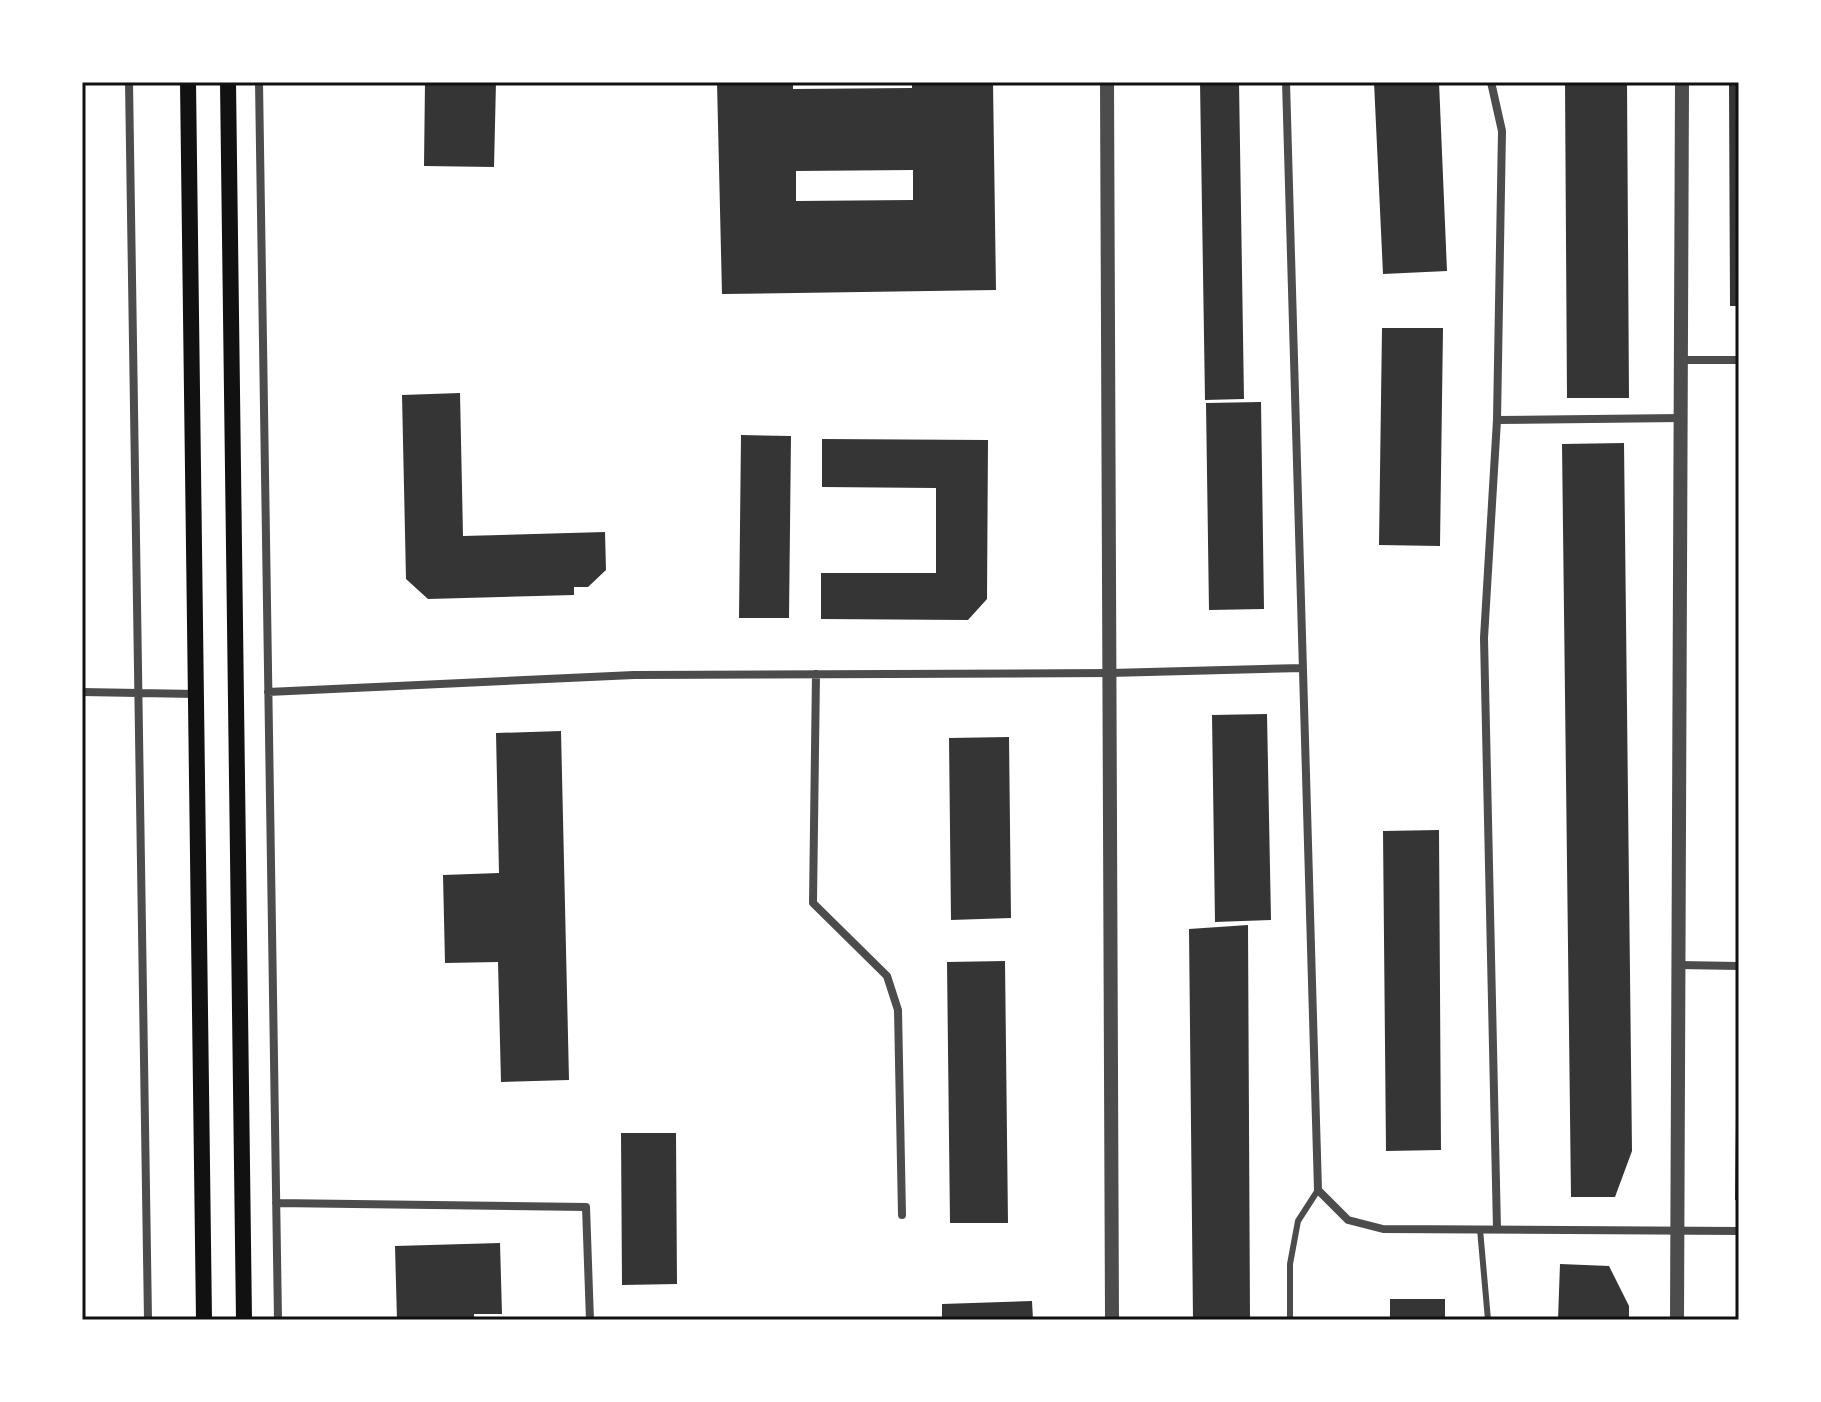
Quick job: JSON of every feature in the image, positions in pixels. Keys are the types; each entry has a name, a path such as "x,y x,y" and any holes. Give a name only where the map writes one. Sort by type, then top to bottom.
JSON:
{"main road":[{"path":"188,82 204,1320"},
{"path":"228,82 244,1320"}],"street":[{"path":"129,82 148,1320"},
{"path":"259,82 278,1320"},
{"path":"1107,82 1112,1320"},
{"path":"1286,82 1318,1190 1348,1220 1383,1229 1739,1231"},
{"path":"1491,82 1502,131 1497,420 1484,638 1497,1229"},
{"path":"1677,1320 1682,82"},
{"path":"1681,360 1739,360"},
{"path":"1497,420 1681,418"},
{"path":"268,692 634,675 1110,673 1303,668"},
{"path":"816,674 813,903 887,976 898,1010 902,1215"},
{"path":"82,692 196,694"},
{"path":"1677,965 1739,966"},
{"path":"276,1203 586,1207 590,1320"}],"lane":[{"path":"1290,1320 1290,1264 1298,1221 1318,1190"},
{"path":"1480,1229 1488,1320"}],"building":[{"path":"425,82 496,82 494,167 424,166"},
{"path":"717,82 793,82 793,89 912,88 912,82 993,82 996,290 722,294","holes":["913,170 913,200 796,201 796,171"]},
{"path":"1200,82 1239,82 1244,399 1205,400"},
{"path":"1374,82 1439,82 1447,271 1383,274"},
{"path":"1565,82 1627,82 1629,398 1567,398"},
{"path":"1729,82 1739,82 1739,306 1730,306"},
{"path":"1382,328 1443,328 1440,546 1379,545"},
{"path":"460,393 463,536 605,532 606,570 588,587 574,587 574,595 428,599 406,579 402,395"},
{"path":"1261,402 1264,609 1209,610 1206,403"},
{"path":"741,435 791,436 789,618 739,618"},
{"path":"822,439 988,440 987,599 968,620 821,619 821,573 936,573 936,488 822,487"},
{"path":"1624,443 1632,1151 1615,1197 1571,1197 1562,444"},
{"path":"1267,714 1271,920 1215,922 1212,715"},
{"path":"561,731 569,1080 501,1082 498,962 445,963 443,875 499,873 496,733"},
{"path":"1009,737 1011,918 951,920 949,738"},
{"path":"1439,830 1441,1150 1386,1151 1383,831"},
{"path":"1248,925 1250,1320 1193,1320 1189,929"},
{"path":"1005,961 1008,1223 950,1223 947,962"},
{"path":"1736,1116 1739,1116 1739,1200 1735,1200"},
{"path":"621,1133 676,1133 677,1284 622,1285"},
{"path":"500,1243 502,1314 474,1314 474,1320 397,1320 395,1246"},
{"path":"1560,1264 1609,1266 1629,1306 1629,1320 1558,1320"},
{"path":"1390,1299 1445,1299 1445,1320 1390,1320"},
{"path":"1032,1301 1033,1320 942,1320 942,1304"}]}
